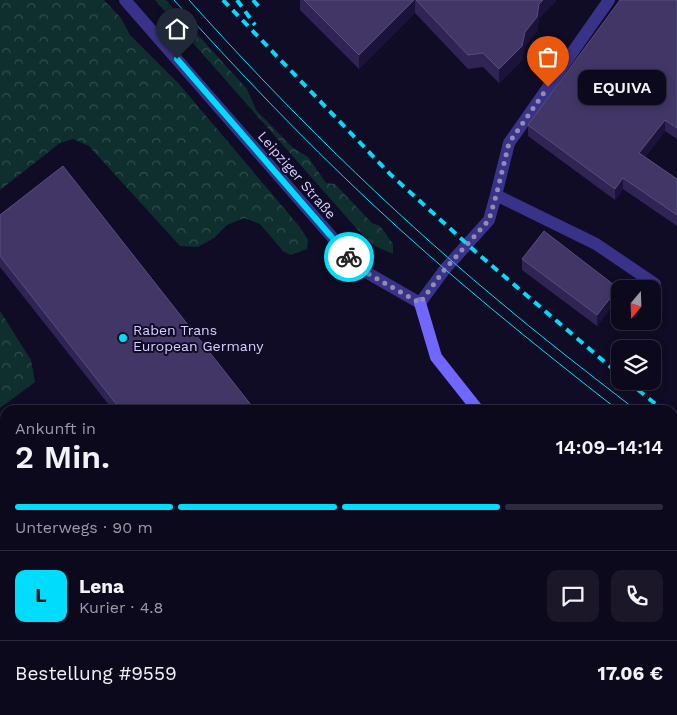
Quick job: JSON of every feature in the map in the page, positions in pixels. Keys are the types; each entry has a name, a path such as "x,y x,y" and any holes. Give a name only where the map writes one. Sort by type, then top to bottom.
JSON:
{"street":[{"name":"Leipziger Straße","path":"125,0 358,268 420,303"},
{"path":"474,405 436,357 420,303 445,269 489,220 509,143 610,0"},
{"path":"496,196 596,244 649,280"}],"green space":[{"path":"0,0 104,0 121,18 130,35 179,84 299,226 308,240 307,249 291,255 283,251 260,224 244,218 227,225 214,238 198,247 180,246 89,146 73,139 60,143 0,190"},
{"path":"155,0 166,0 247,89 256,110 292,147 308,157 326,183 335,184 372,223 380,226 393,244 393,254 375,246 357,229"},
{"path":"0,311 31,360 35,382 4,405 0,405"}],"building":[{"path":"304,0 414,0 359,55"},
{"path":"416,0 543,0 539,4 537,17 525,32 522,46 499,69 483,53 468,55"},
{"path":"620,0 677,0 677,128 665,120 639,153 677,179 677,215 623,178 615,189 528,125"},
{"name":"Raben Trans European Germany","path":"63,166 251,405 117,405 0,256 0,215"},
{"path":"544,231 611,283 611,297 597,315 522,259"}],"tram line":[{"path":"174,0 270,103 369,201 491,308 612,405"},
{"path":"189,0 299,117 414,227 511,312 630,405"}],"railway":[{"path":"223,0 390,174 477,253 611,367"},
{"path":"237,0 255,25"},
{"path":"253,0 260,8"},
{"path":"638,390 657,405"}],"way so far":[{"path":"349,257 358,268 420,303 445,269 489,220 509,143 548,87"}],"place":[{"name":"EQUIVA","path":"548,87"},
{"name":"Raben Trans European Germany","path":"123,338"}],"route":[{"path":"177,59 349,257"}]}
